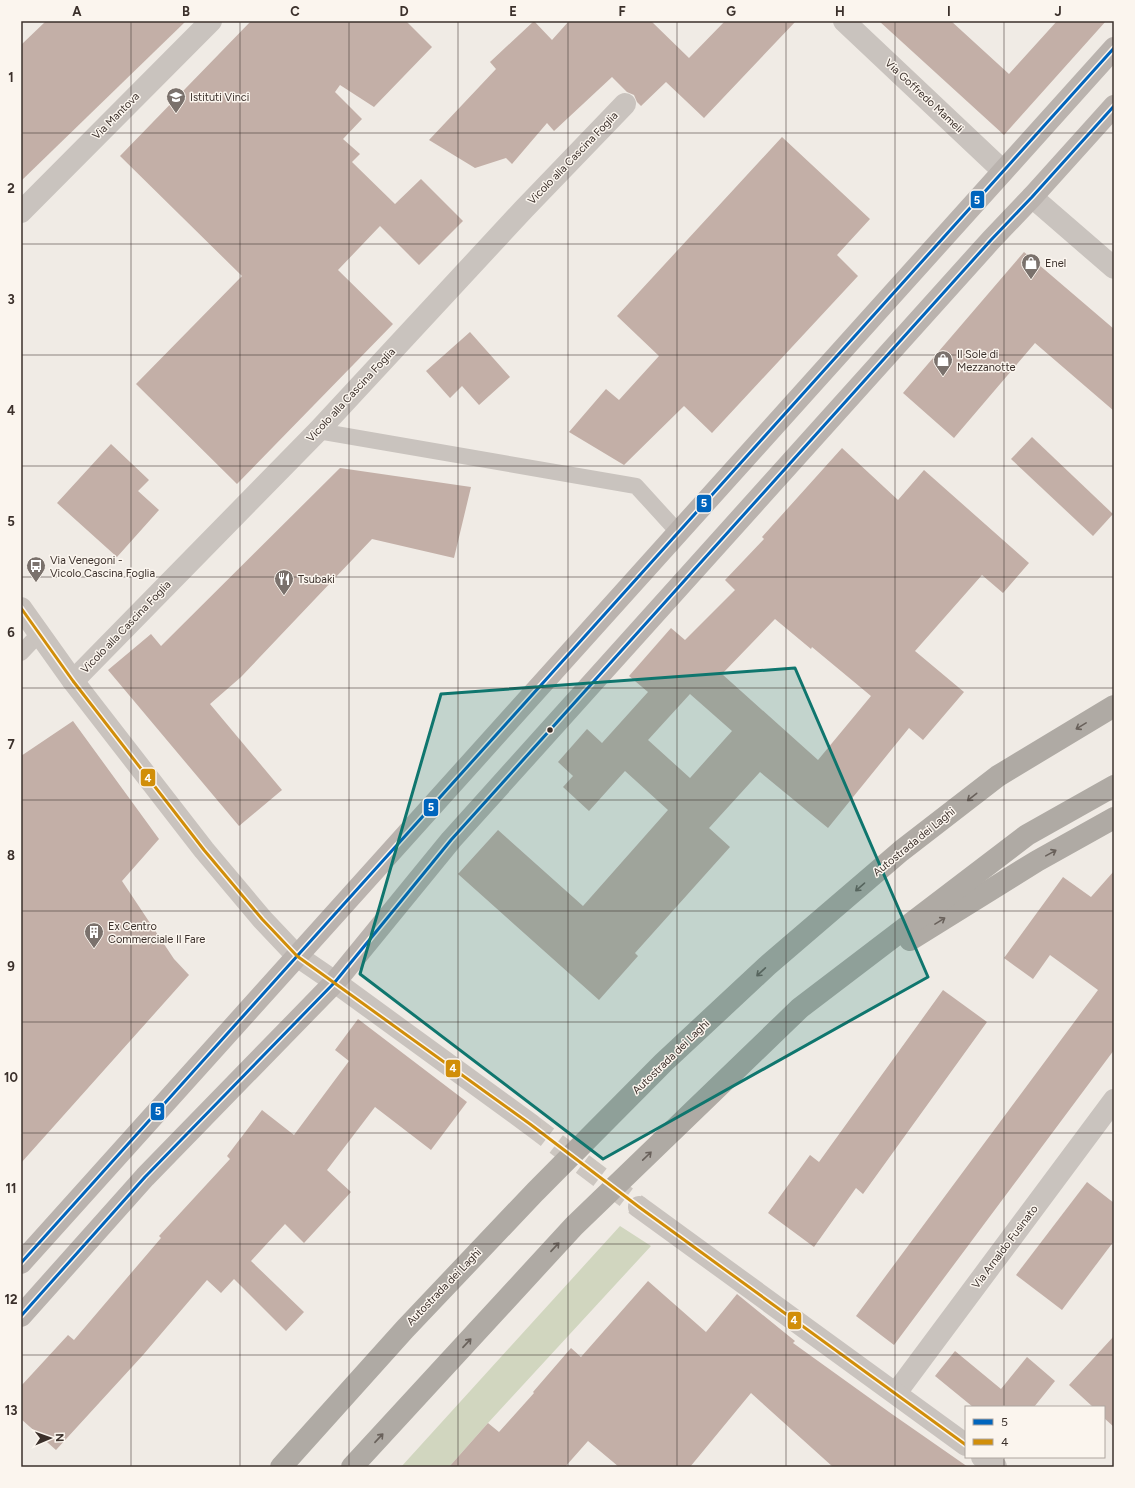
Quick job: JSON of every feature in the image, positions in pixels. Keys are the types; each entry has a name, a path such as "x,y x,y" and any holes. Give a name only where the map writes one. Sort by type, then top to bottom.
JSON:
{"highway":[{"name":"Autostrada dei Laghi","path":"281,1467 404,1329 535,1192 664,1062 767,966 901,852 998,776 1114,706"},
{"path":"352,1467 574,1226 800,1008 1027,835 1114,786"},
{"path":"800,1008 1030,865 1114,818"}],"main road":[{"path":"21,1263 1114,48"},
{"path":"21,1316 145,1177 334,982 451,840 991,240 1114,106"}],"street":[{"name":"Via Mantova","path":"21,212 211,21"},
{"name":"Via Goffredo Mameli","path":"849,26 1003,171"},
{"name":"Vicolo alla Cascina Foglia","path":"73,681 318,431 523,210 625,104"},
{"path":"1032,197 1114,268"},
{"path":"21,608 73,681 204,850 262,919 297,956 530,1124"},
{"name":"Via Arnaldo Fusinato","path":"896,1393 1114,1100"},
{"path":"640,1208 965,1444"},
{"path":"983,1458 996,1467"}],"lane":[{"path":"318,431 636,486 678,532"},
{"path":"21,653 39,634"},
{"path":"21,1246 43,1238"}],"highlighted area":[{"path":"795,668 928,977 603,1159 360,974 441,694"}],"green space":[{"path":"620,1226 651,1246 449,1467 401,1467"}],"building":[{"path":"46,21 186,21 21,181 21,45"},
{"path":"251,21 406,21 432,47 374,107 340,85 335,92 362,119 343,139 360,154 352,162 395,204 421,179 463,221 419,265 380,226 338,270 393,324 237,484 136,384 242,276 120,156"},
{"path":"534,21 552,40 569,21 651,21 689,58 725,21 796,21 704,118 666,82 641,106 637,102 634,95 627,92 612,77 554,131 547,123 512,164 506,158 475,168 429,140 496,69 490,62"},
{"path":"879,21 951,21 1009,74 1057,21 1106,21 1004,135"},
{"path":"782,137 870,219 837,255 858,276 712,433 684,406 624,465 569,432 606,389 619,400 659,356 617,316"},
{"path":"1024,252 1114,329 1114,411 1035,343 954,438 903,393"},
{"path":"470,332 510,377 479,405 462,386 450,398 426,371"},
{"path":"1032,437 1113,514 1093,536 1011,459"},
{"path":"111,444 149,480 138,491 159,510 117,557 57,503"},
{"path":"842,448 898,500 924,470 1029,563 1003,593 982,575 915,651 964,692 923,740 909,728 828,828 760,772 709,828 730,847 635,953 638,956 599,1000 458,874 498,830 583,906 668,810 625,771 589,811 563,787 573,776 558,762 587,729 602,743 648,692 629,676 671,628 685,640 735,590 725,580 764,539 762,537","holes":["775,619 811,649 812,647 871,696 818,760 722,674","690,694 732,731 690,778 648,740"]},
{"path":"340,468 471,487 454,558 372,539 241,677 210,704 282,790 239,826 108,670 151,634 161,646"},
{"name":"Ex Centro Commerciale Il Fare","path":"73,721 159,839 122,881 174,959 189,975 21,1163 21,756"},
{"path":"1114,871 1114,1050 894,1345 856,1316 1098,990 1050,955 1033,979 1004,958 1063,877 1091,897"},
{"path":"943,990 987,1022 863,1194 856,1188 814,1247 768,1213 810,1155 819,1162"},
{"path":"358,1019 467,1102 431,1150 375,1107 327,1170 351,1192 304,1243 285,1224 251,1261 304,1312 286,1331 234,1279 221,1293 207,1280 143,1355 56,1450 21,1419 21,1386 68,1335 74,1340 161,1238 159,1236 230,1159 227,1156 262,1110 294,1135 349,1061 335,1050"},
{"path":"1087,1182 1114,1203 1114,1241 1062,1310 1016,1275"},
{"path":"648,1281 706,1332 737,1294 795,1341 793,1343 968,1467 833,1467 751,1393 690,1467 619,1467 588,1441 565,1467 449,1467 488,1423 499,1432 571,1348 581,1357"},
{"path":"1114,1336 1114,1427 1105,1419 1105,1406 1092,1406 1069,1385"},
{"path":"955,1351 1001,1389 1027,1357 1055,1381 1035,1406 972,1406 935,1376"}],"tunnel":[{"path":"530,1124 639,1207"}],"transit line":[{"name":"5","path":"21,1263 1114,48"},
{"name":"5","path":"21,1316 145,1177 335,982 451,840 991,240 1114,106"},
{"name":"4","path":"21,608 73,681 204,850 262,919 297,956 530,1124 639,1207 965,1444"}],"place":[{"name":"Istituti Vinci","path":"176,114"},
{"name":"Enel","path":"1031,280"},
{"name":"Il Sole di Mezzanotte","path":"943,377"},
{"name":"Via Venegoni - Vicolo Cascina Foglia","path":"36,583"},
{"name":"Tsubaki","path":"284,596"},
{"name":"Ex Centro Commerciale Il Fare","path":"94,949"}]}
